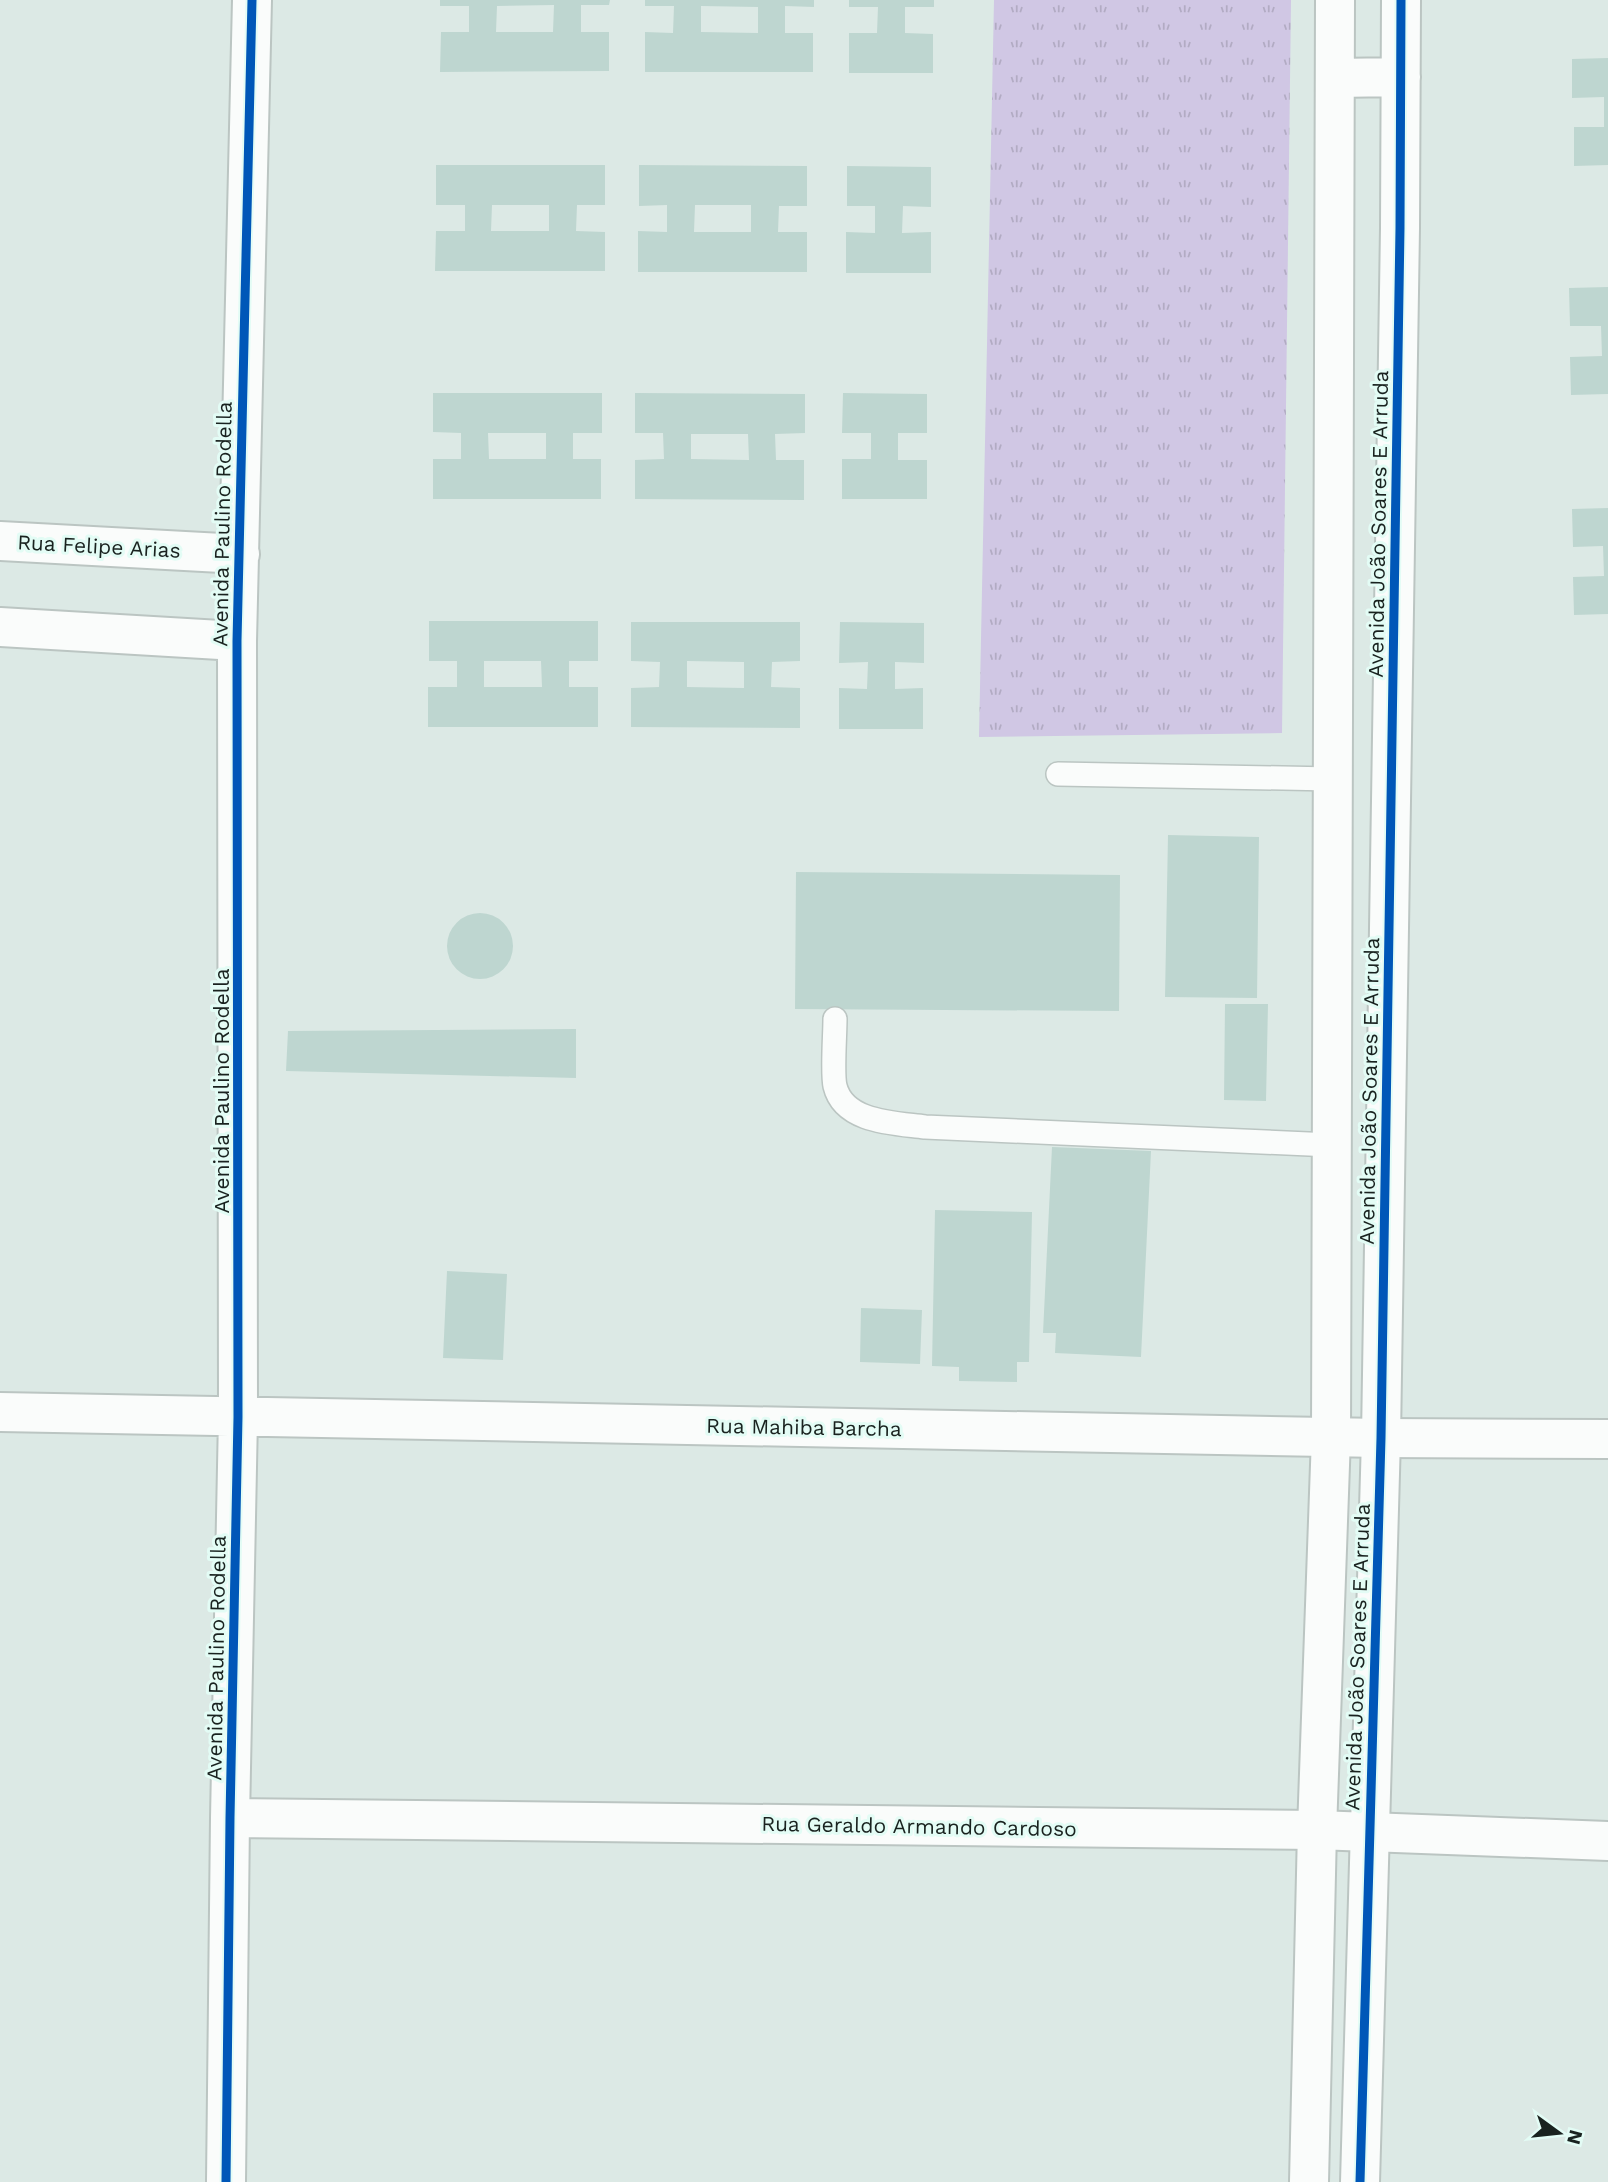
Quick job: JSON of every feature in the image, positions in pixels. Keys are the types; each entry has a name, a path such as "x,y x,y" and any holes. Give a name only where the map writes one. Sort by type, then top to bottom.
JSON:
{"street":[{"name":"Avenida Paulino Rodella","path":"226,2182 238,1417 237,641 251,0"},
{"name":"Avenida João Soares E Arruda","path":"1309,2182 1317,1830 1331,1437 1335,0"},
{"name":"Avenida João Soares E Arruda","path":"1360,2182 1381,1438 1401,228 1401,0"},
{"path":"1335,78 1401,77"},
{"name":"Rua Felipe Arias","path":"0,541 240,554"},
{"path":"0,627 237,641"},
{"path":"1331,1145 1386,1145"},
{"path":"1331,1335 1382,1335"},
{"name":"Rua Mahiba Barcha","path":"0,1412 1381,1438 1608,1439"},
{"name":"Rua Geraldo Armando Cardoso","path":"230,1818 1317,1830 1608,1841"}],"lane":[{"path":"1058,774 1332,779"},
{"path":"835,1019 835,1087 849,1108 878,1121 925,1127 1331,1145"}],"green space":[{"path":"994,0 1291,0 1282,733 979,737"}],"building":[{"path":"440,0 610,0 609,5 581,5 581,32 609,32 609,71 440,72 441,32 469,32 469,6 440,6","holes":["554,5 553,32 496,32 497,6"]},
{"path":"645,0 814,0 814,7 785,6 785,33 813,33 813,72 645,72 645,32 673,33 674,6 645,6","holes":["701,6 758,7 758,33 701,32"]},
{"path":"849,0 934,0 934,7 905,7 905,33 933,34 933,73 849,73 849,33 877,33 878,7 849,7"},
{"path":"1608,58 1608,165 1574,166 1574,127 1604,127 1604,97 1572,98 1572,59"},
{"path":"436,165 605,165 605,205 577,205 576,231 605,232 605,271 435,271 436,231 465,231 465,205 436,205","holes":["492,205 549,205 549,231 491,231"]},
{"path":"639,165 807,166 807,206 779,206 778,232 807,232 807,272 638,272 638,231 667,232 667,205 639,206","holes":["695,205 751,205 751,232 694,232"]},
{"path":"847,166 931,167 931,207 903,206 902,233 931,232 931,273 846,273 846,232 875,233 875,206 847,206"},
{"path":"1608,287 1608,394 1571,395 1570,357 1602,356 1601,326 1570,326 1569,288"},
{"path":"433,393 602,393 602,433 573,433 573,459 601,459 601,499 433,499 433,459 461,459 461,433 433,432","holes":["488,433 546,433 546,459 489,459"]},
{"path":"635,393 805,394 805,433 775,434 776,460 804,460 804,500 635,499 635,460 664,459 663,433 635,433","holes":["691,434 748,434 749,460 691,459"]},
{"path":"843,393 927,394 927,433 898,433 898,460 927,460 927,499 842,499 842,459 871,459 871,433 842,433"},
{"path":"1608,508 1608,614 1574,615 1573,577 1604,576 1603,546 1573,547 1572,509"},
{"path":"429,621 598,621 598,661 569,661 569,687 598,687 598,727 428,727 428,687 457,687 457,661 429,661","holes":["484,661 541,661 542,687 484,687"]},
{"path":"631,622 800,622 800,661 772,662 771,687 800,688 800,728 631,727 631,688 659,687 660,662 631,661","holes":["687,661 744,662 744,688 687,687"]},
{"path":"840,622 924,623 924,663 895,662 895,689 923,688 923,729 839,729 839,688 867,689 868,662 839,663"},
{"path":"1168,835 1259,837 1257,998 1165,997"},
{"path":"796,872 1120,875 1119,1011 795,1009"},
{"path":"473,913 487,913 499,918 508,927 513,946 511,959 504,970 487,979 473,979 461,974 452,965 447,953 447,939 452,927 461,918"},
{"path":"1225,1004 1268,1004 1266,1101 1224,1100"},
{"path":"576,1029 576,1078 286,1071 288,1031"},
{"path":"1052,1147 1151,1151 1141,1357 1055,1353 1056,1333 1043,1333"},
{"path":"935,1210 1032,1212 1029,1362 1017,1362 1017,1382 959,1381 959,1367 932,1366"},
{"path":"447,1271 507,1274 503,1360 443,1358"},
{"path":"861,1308 922,1310 920,1364 860,1362"}],"cycle path":[{"path":"226,2182 238,1417 237,641 252,0"},
{"path":"1360,2182 1381,1438 1400,228 1401,0"}]}
